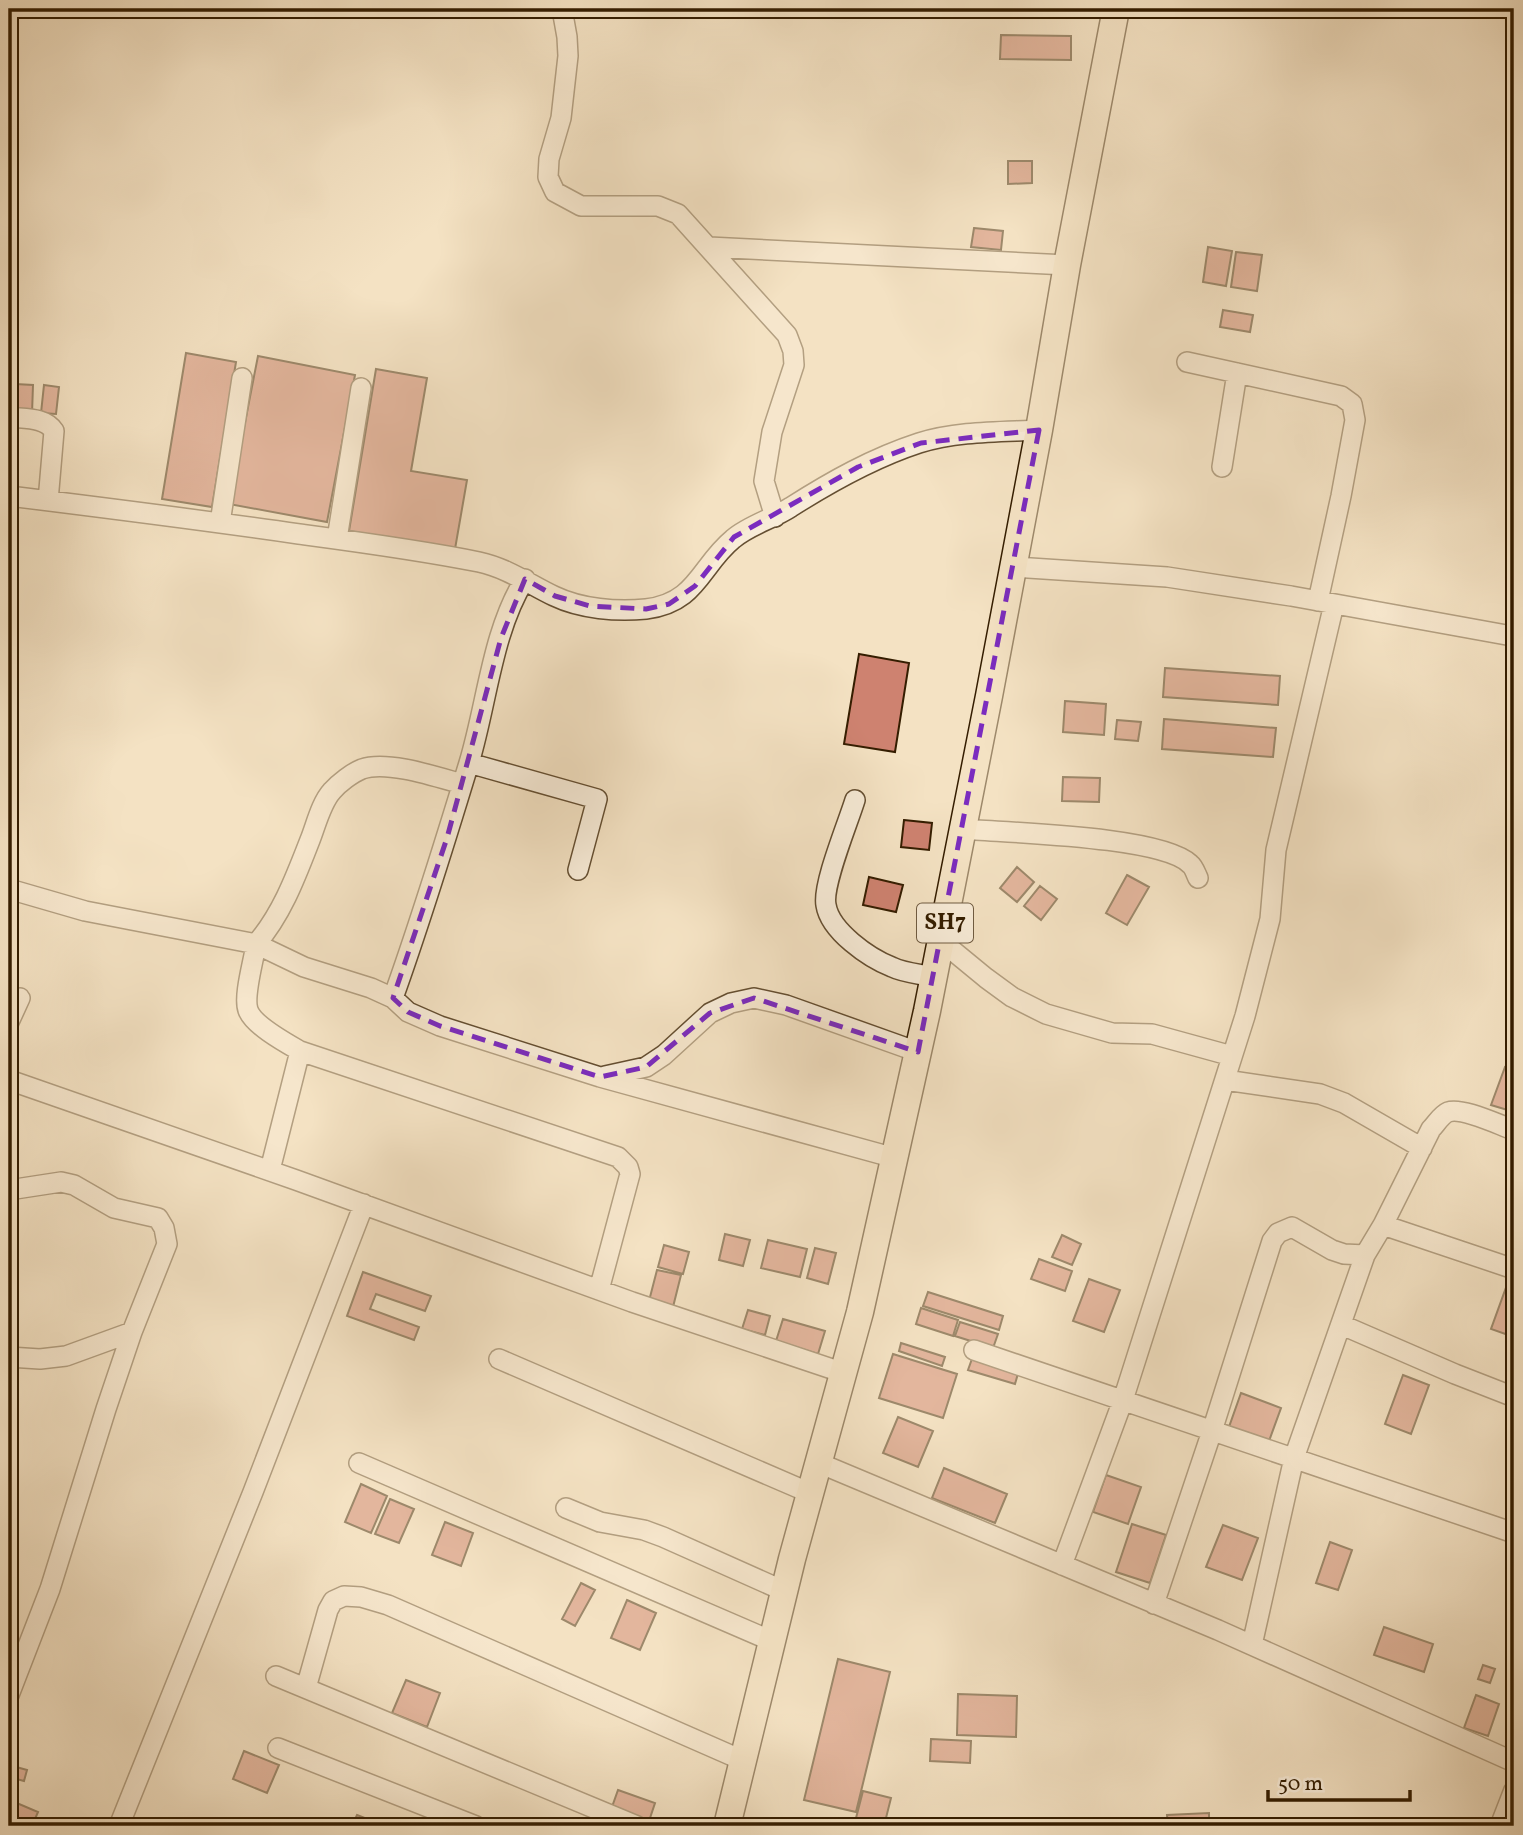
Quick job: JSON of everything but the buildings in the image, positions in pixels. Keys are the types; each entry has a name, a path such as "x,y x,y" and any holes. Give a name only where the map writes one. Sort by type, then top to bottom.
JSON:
{"main road":[{"name":"SH7","path":"727,1826 774,1642 784,1591 860,1312 918,1052 1014,567 1067,265 1116,9"}],"street":[{"path":"562,9 568,56 561,118 549,159 548,177 555,192 581,206 658,206 678,214 787,335 793,351 794,365 772,432 764,481 775,517"},
{"path":"709,247 1067,265"},
{"path":"1062,1565 1123,1400 1233,1056 1270,919 1276,850 1326,603 1355,420 1352,404 1340,396 1187,362"},
{"path":"1222,467 1237,373"},
{"path":"220,523 242,378"},
{"path":"337,539 361,388"},
{"path":"9,417 39,420 49,424 54,431 48,501"},
{"path":"9,496 337,539 480,563 525,579 555,596 590,606 646,609 669,604 695,586 712,561 734,537 775,517 858,467 920,443 984,432 1039,430"},
{"path":"1014,567 1167,577 1512,636"},
{"path":"393,998 447,838 514,595 525,579"},
{"path":"469,763 597,799 579,870"},
{"path":"462,784 425,773 387,767 364,768 331,792 286,899 272,926 256,944 246,1003 249,1013 277,1037 300,1051 618,1157 628,1167 630,1174 599,1290"},
{"path":"855,800 828,885 825,904 831,919 842,934 892,968 934,976"},
{"path":"963,829 1137,844 1171,853 1191,864 1198,878"},
{"path":"9,889 85,911 256,944 304,967 371,988 393,998 408,1012 440,1026 600,1077 895,1158"},
{"path":"941,940 994,985 1046,1014 1112,1033 1152,1034 1233,1056"},
{"path":"9,1022 20,998"},
{"path":"600,1077 646,1067 664,1055 710,1013 730,1003 754,998 786,1005 918,1052"},
{"path":"270,1170 300,1051"},
{"path":"9,1080 270,1170 599,1290 844,1373"},
{"path":"1225,1080 1320,1094 1344,1103 1422,1148"},
{"path":"1252,1645 1294,1458 1365,1255 1432,1129 1448,1112 1461,1112 1514,1130"},
{"path":"9,1190 61,1182 74,1185 114,1208 158,1218 164,1228 167,1244 132,1332 80,1488 51,1589 9,1695"},
{"path":"119,1826 253,1492 364,1204"},
{"path":"1383,1225 1514,1269"},
{"path":"1154,1604 1272,1241 1278,1233 1292,1227 1332,1250 1344,1254 1365,1255"},
{"path":"1342,1325 1514,1397"},
{"path":"9,1357 40,1359 66,1356 132,1332"},
{"path":"974,1350 1514,1533"},
{"path":"499,1359 810,1493"},
{"path":"359,1463 774,1642"},
{"path":"819,1463 1252,1645 1514,1762"},
{"path":"566,1508 600,1522 663,1537 784,1591"},
{"path":"306,1688 328,1610 333,1601 344,1596 360,1597 440,1626 744,1761"},
{"path":"276,1676 637,1826"},
{"path":"278,1748 476,1826"},
{"path":"1500,1826 1514,1790"}],"highlighted area":[{"path":"1039,430 918,1052 754,998 710,1013 646,1067 600,1077 440,1026 408,1012 393,998 447,838 501,638 525,579 555,596 590,606 646,609 669,604 695,586 734,537 858,467 921,443"}]}
